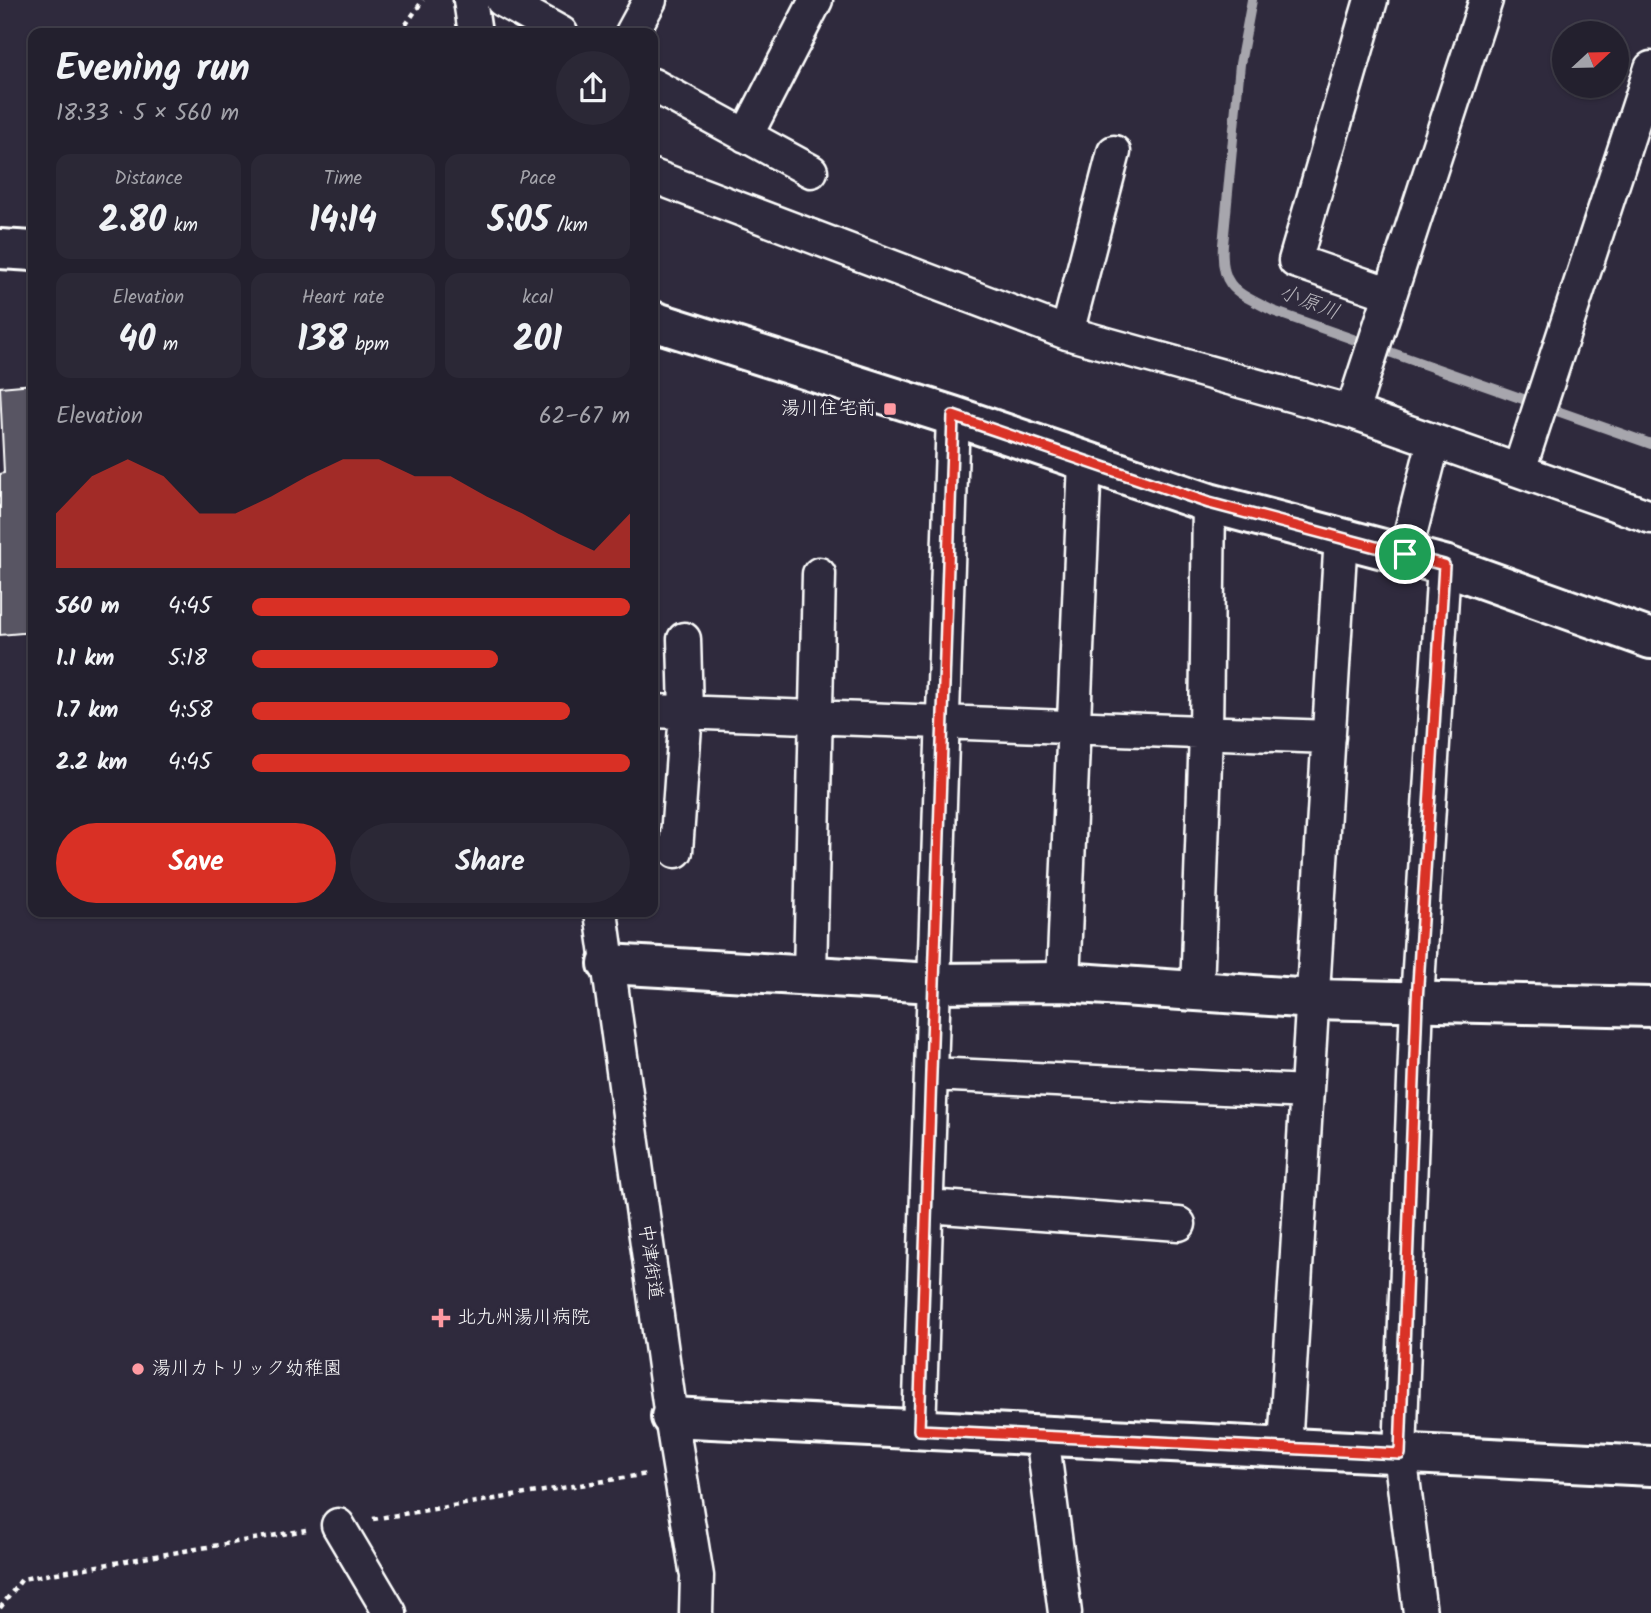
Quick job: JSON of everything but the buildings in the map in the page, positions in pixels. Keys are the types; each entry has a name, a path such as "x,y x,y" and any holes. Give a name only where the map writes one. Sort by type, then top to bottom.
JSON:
{"street":[{"path":"470,0 474,28"},
{"path":"502,0 552,28"},
{"path":"635,28 650,0"},
{"path":"746,136 816,0"},
{"path":"1371,0 1295,261 1388,293"},
{"path":"1352,412 1388,293 1486,0"},
{"path":"1519,470 1651,68"},
{"path":"658,88 811,171"},
{"path":"1067,333 1114,152"},
{"path":"658,178 1067,333 1352,412 1651,517"},
{"path":"0,249 28,251"},
{"path":"658,323 953,416 1209,503 1444,565 1651,639"},
{"path":"919,1430 953,416"},
{"path":"1405,554 1434,441"},
{"path":"1063,982 1085,461"},
{"path":"1197,992 1206,732 1209,503"},
{"path":"1285,1448 1341,536"},
{"path":"1420,1613 1400,1454 1417,1001 1444,565"},
{"path":"810,975 818,574"},
{"path":"676,850 686,712 684,639"},
{"path":"658,711 1329,737"},
{"name":"中津街道","path":"602,917 671,1417 697,1576 696,1613"},
{"path":"608,964 934,983 1063,982 1312,999 1651,1007"},
{"path":"931,1074 1307,1092"},
{"path":"927,1206 1179,1224"},
{"path":"671,1417 1651,1466"},
{"path":"1042,1436 1065,1613"},
{"path":"338,1525 390,1613"}],"path":[{"path":"403,28 423,0"}],"waterway":[{"name":"小原川","path":"1252,0 1240,64 1223,245 1224,271 1233,287 1273,311 1651,444"}],"place":[{"name":"湯川住宅前","path":"890,409"},
{"name":"北九州湯川病院","path":"441,1318"},
{"name":"湯川カトリック幼稚園","path":"138,1369"}],"route":[{"path":"953,416 1209,503 1405,554 1444,565 1417,1001 1400,1454 919,1430 953,416"}]}
